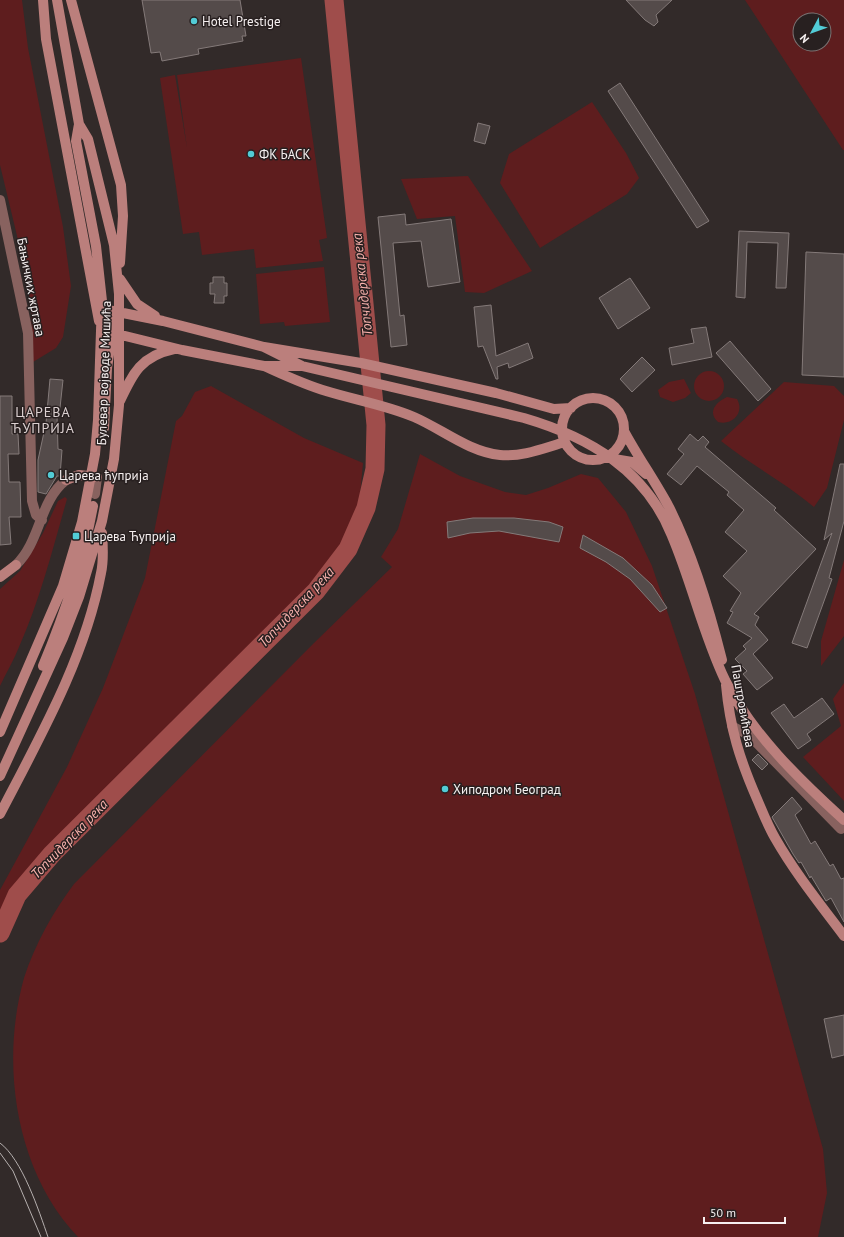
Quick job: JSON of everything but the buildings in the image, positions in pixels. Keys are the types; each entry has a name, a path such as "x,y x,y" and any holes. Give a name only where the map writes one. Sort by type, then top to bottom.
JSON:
{"main road":[{"path":"42,0 46,39 89,275 108,359"},
{"name":"Булевар војводе Мишића","path":"0,732 54,609 74,555 82,522 96,442 103,309 96,246 76,141 79,124 57,0"},
{"path":"66,480 79,475 97,477 106,408 108,359 118,291 123,197 118,167 71,0"},
{"name":"Булевар војводе Мишића","path":"0,776 66,631 88,572 102,521 114,459 118,405 120,312 117,274 112,238 88,139 79,124"},
{"path":"117,274 126,291 137,304 146,312 163,321"},
{"path":"103,309 163,321 264,347 361,363 496,393 554,409 571,408"},
{"path":"102,330 177,349 264,366 302,366 524,418 548,425 582,439 618,464 648,494 665,521 676,545 718,665 740,706 763,736 843,824"},
{"path":"264,347 302,366"},
{"path":"118,405 129,383 142,363 153,356 177,349"},
{"path":"264,366 324,391 392,409 414,417 475,448 501,455 519,455 565,442"},
{"path":"595,398 606,400 620,412 624,423 624,431 619,446 606,457 591,460 581,457 571,450 565,442 563,422 571,408 585,399 595,398"},
{"name":"Паштровићева","path":"624,431 658,488 681,535 702,593 726,675 732,726 739,755 775,839 805,884 844,936"},
{"name":"Паштровићева","path":"606,457 632,462 658,488"},
{"path":"0,760 63,618 83,550 95,494"},
{"path":"0,814 60,696 83,637 102,572 102,521"},
{"path":"0,577 16,565"}],"street":[{"name":"Бањичких жртава","path":"0,200 28,333 32,501 36,515 42,520"},
{"path":"95,494 97,477"},
{"path":"16,565 27,553 55,491 66,480"},
{"path":"732,726 750,736 843,824"}],"shaded area":[{"path":"0,0 22,0 28,48 63,227 71,286 63,337 56,348 33,362 31,305 19,244 0,165"},
{"path":"745,0 844,0 843,150"},
{"name":"ФК БАСК","path":"301,58 327,238 319,240 323,261 256,268 254,249 202,255 199,232 183,234 160,78 175,75 187,148 177,75"},
{"path":"592,102 626,153 639,178 627,194 540,248 500,183 509,154"},
{"path":"468,176 532,271 484,293 465,292 455,216 417,219 401,179"},
{"path":"324,267 330,322 285,326 284,322 260,324 256,274"},
{"path":"709,371 715,372 723,380 723,392 715,400 709,401 703,400 695,392 694,386 695,380 703,372"},
{"path":"684,379 691,393 685,398 673,402 660,397 658,390 669,382"},
{"path":"784,382 834,386 844,396 844,420 827,488 814,507 721,441"},
{"path":"211,386 304,438 363,463 357,527 284,615 164,733 25,875 14,892 0,920 0,890 67,767 103,688 145,578 176,421 182,416 195,392"},
{"path":"727,397 737,399 739,404 738,413 736,417 728,422 718,422 713,415 714,408 716,404"},
{"name":"Хиподром Београд","path":"420,454 460,476 505,492 526,495 548,488 581,474 598,478 626,512 652,566 695,694 823,1149 827,1193 818,1237 78,1237 57,1210 40,1181 27,1148 18,1115 14,1080 13,1045 17,1011 24,978 28,965 45,929 74,884 314,643 392,567 381,557 398,529"},
{"path":"65,497 67,499 46,574 27,629 0,686 0,589 20,571 43,533 58,501"},
{"path":"844,560 844,636 821,666 821,641"},
{"path":"844,683 844,801 803,757 841,726 833,699"}],"waterway":[{"name":"Топчидерска река","path":"0,933 17,895 52,854 316,591 348,549 366,508 375,469 376,425 334,0"}],"tram line":[{"path":"0,1143 16,1161 29,1186 48,1237"},
{"path":"0,1153 13,1171 41,1237"}],"place":[{"name":"Hotel Prestige","path":"194,21"},
{"name":"ФК БАСК","path":"251,154"},
{"name":"Царева ћуприја","path":"51,475"},
{"name":"Царева Ћуприја","path":"76,536"},
{"name":"Хиподром Београд","path":"445,789"}],"district":[{"name":"ЦАРЕВА ЋУПРИЈА","path":"43,420"}]}
